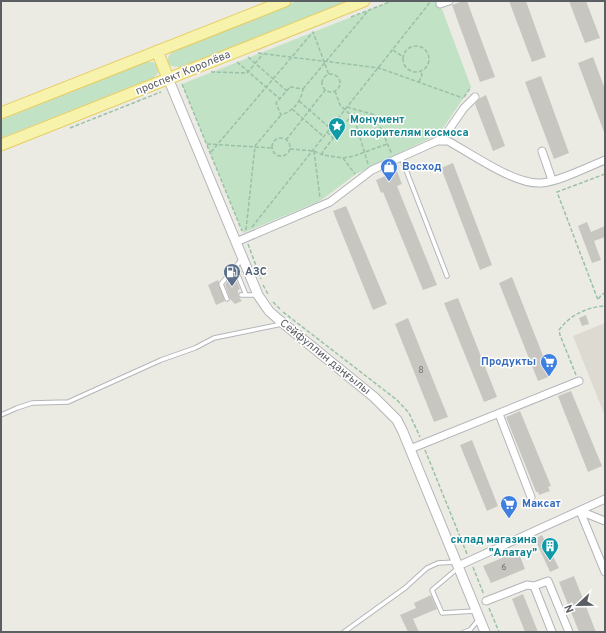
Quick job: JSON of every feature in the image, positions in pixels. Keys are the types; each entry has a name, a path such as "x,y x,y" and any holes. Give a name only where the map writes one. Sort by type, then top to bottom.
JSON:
{"main road":[{"path":"1,113 270,4 284,1"},
{"name":"проспект Королёва","path":"1,145 168,78 366,6"},
{"path":"157,51 168,78"}],"street":[{"path":"440,4 449,1"},
{"name":"Сейфуллин даңғылы","path":"168,78 258,295 269,311 388,410 404,432 485,632"},
{"path":"236,242 246,235 330,202 372,170 397,155 437,141 448,132 464,108 475,98"},
{"path":"437,141 448,142 519,180 532,183 552,180 605,160"},
{"path":"542,151 552,180"},
{"path":"410,449 579,382"},
{"path":"499,414 531,497"},
{"path":"458,565 470,561 605,499"},
{"path":"580,511 605,521"},
{"path":"580,511 605,572"},
{"path":"486,601 527,585 534,586 548,581 569,632"},
{"path":"534,586 552,632"}],"lane":[{"path":"397,155 447,276"},
{"path":"227,299 221,284 242,259"},
{"path":"235,268 246,295"},
{"path":"241,295 258,295"},
{"path":"1,415 32,403 68,402 221,335 284,324"},
{"path":"344,632 406,588 427,568 438,563 458,565"},
{"path":"458,565 432,590 442,613 478,614 470,630 464,632"}],"path":[{"path":"246,235 431,1"},
{"path":"366,6 303,89 299,101 292,109 281,115 255,146 246,235 262,283 274,303 397,400 409,413 423,444 498,632"},
{"path":"210,153 313,32 329,75"},
{"path":"418,46 425,50 429,56 429,61 426,68 421,72 414,72 407,69 404,65 403,57 406,50 411,47 418,46"},
{"path":"392,50 403,57"},
{"path":"258,53 379,68 464,98 471,86"},
{"path":"211,72 247,73 263,54"},
{"path":"248,57 287,91"},
{"path":"237,62 280,99"},
{"path":"419,82 422,75 421,72"},
{"path":"326,90 323,80 329,75 334,75 339,79 340,86 335,91"},
{"path":"182,84 243,233 246,235"},
{"path":"281,115 276,103 290,87 303,89"},
{"path":"326,90 335,91"},
{"path":"286,140 326,90"},
{"path":"335,91 340,105 354,118 368,163 367,166"},
{"path":"299,101 330,128"},
{"path":"347,107 375,115 391,152 397,155"},
{"path":"292,109 324,137"},
{"path":"322,155 352,115"},
{"path":"327,132 334,138"},
{"path":"272,148 277,140 282,138 289,144 290,149"},
{"path":"207,144 272,148 276,154 281,156 286,154 290,149"},
{"path":"290,149 314,150 322,155 343,158 365,153 387,144"},
{"path":"314,150 320,201 326,198"},
{"path":"343,158 356,174 350,179"},
{"path":"605,174 557,192 598,300 601,295 605,293"},
{"path":"250,230 257,227"},
{"path":"579,382 559,330 586,309 605,306"}],"shaded area":[{"path":"605,323 605,416 573,336"}],"green space":[{"path":"297,1 349,1 180,67 171,66 168,62 168,57 173,51"},
{"path":"392,1 439,1 471,87 439,134 356,174 320,201 243,233 182,84"},
{"path":"146,62 153,62 158,66 158,73 153,78 1,138 1,120"}],"building":[{"path":"467,1 495,77 480,82 452,5"},
{"path":"509,1 526,1 546,57 532,62"},
{"path":"569,1 586,1 600,38 585,43"},
{"path":"593,57 605,89 604,132 578,63"},
{"path":"541,76 569,153 554,159 525,82"},
{"path":"486,95 505,146 493,151 475,104 480,98"},
{"path":"453,163 492,265 480,270 441,168"},
{"path":"397,171 402,184 397,186 437,285 423,290 383,192 381,193 376,180"},
{"path":"346,206 387,304 373,310 333,211"},
{"path":"587,222 591,232 605,226 605,237 594,241 601,260 592,263 578,226"},
{"path":"235,277 240,289 238,290 238,296 242,301 235,304 230,299 225,285 229,279"},
{"path":"512,277 551,376 538,381 499,283"},
{"path":"218,280 225,301 216,305 208,285"},
{"path":"458,298 497,397 484,402 444,303"},
{"path":"586,315 589,324 582,326 579,318"},
{"path":"408,318 448,417 434,422 395,324"},
{"path":"571,391 602,466 588,472 558,396"},
{"path":"520,411 551,486 548,487 550,491 539,495 538,492 536,492 506,417"},
{"path":"472,440 498,506 487,511 460,445"},
{"name":"склад магазина \"Алатау\"","path":"542,535 559,568 550,572 535,539"},
{"path":"518,551 525,569 491,583 483,566"},
{"path":"574,576 596,632 579,632 559,582"},
{"path":"523,594 538,632 525,632 512,599"},
{"path":"431,595 437,609 413,619 419,632 408,632 400,615 416,608 414,603"}],"place":[{"name":"Монумент покорителям космоса","path":"337,141"},
{"name":"Восход","path":"389,182"},
{"name":"АЗС","path":"232,287"},
{"name":"Продукты","path":"549,377"},
{"name":"Максат","path":"509,519"},
{"name":"склад магазина \"Алатау\"","path":"550,561"}]}
